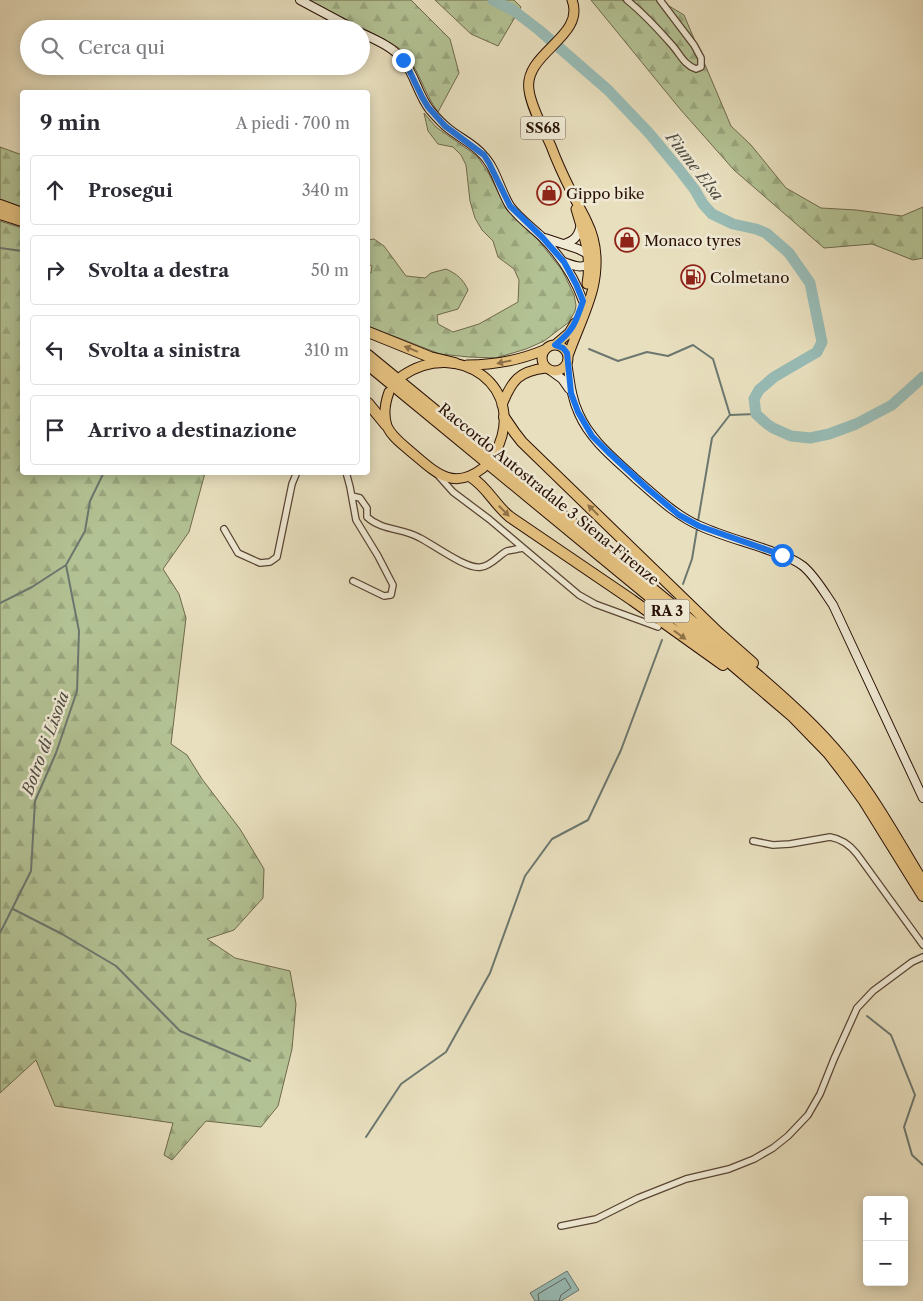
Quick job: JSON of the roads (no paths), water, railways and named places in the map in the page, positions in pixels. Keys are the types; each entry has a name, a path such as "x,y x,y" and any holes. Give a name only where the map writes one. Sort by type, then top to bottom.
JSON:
{"highway":[{"path":"0,205 20,212"},
{"path":"0,214 20,220"},
{"path":"370,333 430,357 459,364"},
{"name":"Raccordo Autostradale 3 Siena-Firenze","path":"370,357 759,676 810,723 835,749 854,773 923,882"},
{"name":"Raccordo Autostradale 3 Siena-Firenze","path":"370,367 793,717 828,753 864,801 923,896"},
{"path":"370,405 386,425"},
{"path":"504,417 522,442 720,633 824,729 858,769 869,795"},
{"path":"462,482 481,484 510,518 632,600 737,676 786,718 826,759 864,811 883,842 896,852"}],"main road":[{"path":"300,0 337,20"},
{"name":"SS68","path":"568,359 594,282 596,267 594,243 530,97 529,80 535,65 570,27 574,16 572,0"},
{"path":"370,38 401,57 428,107 445,126 484,155 512,209 542,237 564,262 586,302"},
{"path":"564,244 572,241 585,226"},
{"name":"SS68","path":"544,350 555,345 569,333 586,302 590,259 585,226"},
{"path":"542,237 578,249 590,259 584,266 579,267 564,262"},
{"path":"555,345 563,348 568,359 571,393"},
{"path":"402,376 414,368 428,364 442,362 487,365 528,356 544,350"},
{"path":"544,350 542,361 548,369 565,382 579,415 596,440 679,515 699,526 782,555 802,565 807,570 833,605 920,783 923,798"},
{"path":"502,405 511,386 520,376 529,370 548,369 559,371 566,366 568,359"},
{"path":"459,364 483,376 496,389 504,417 502,438 495,453"},
{"path":"389,392 384,414 389,431 434,470 462,482 483,468"}],"street":[{"path":"627,0 673,46 685,62 696,69 701,67 701,58 694,45 660,0"},
{"path":"434,470 446,486 588,601 658,627"},
{"path":"224,529 238,553 260,563 270,562 277,557 292,484 296,475"},
{"path":"347,475 356,520 393,585 391,595 384,596 353,581"},
{"path":"459,496 456,491 462,482"},
{"path":"352,496 360,498 367,508 367,517 374,524 412,533 459,562 472,567 482,567 507,552 522,548"},
{"path":"752,841 790,844 830,837 848,844 923,945"},
{"path":"561,1226 596,1219 638,1198 686,1179 729,1169 754,1159 773,1148 788,1136 808,1115 820,1094 858,1008 873,991 912,962 923,957"}],"water":[{"path":"567,1271 579,1290 561,1301 535,1301 530,1293"}],"waterway":[{"name":"Fiume Elsa","path":"493,0 513,10 539,30 608,90 649,133 712,214 733,224 766,233 789,253 810,283 822,342 817,352 774,377 759,390 754,399 756,414 767,424 791,436 810,438 829,434 856,424 892,405 923,377"},
{"path":"0,248 20,251"},
{"path":"589,349 618,361 647,352 668,356 693,345 713,359 730,415 756,414"},
{"path":"698,521 712,438 729,416"},
{"name":"Botro di Lisoia","path":"0,933 31,871 35,801 56,753 77,691 79,631 66,565 85,531 90,501 103,475"},
{"path":"683,584 692,559 697,529"},
{"path":"0,603 32,587 66,565"},
{"path":"366,1137 401,1084 446,1052 490,973 525,876 552,839 588,820 621,750 662,640"},
{"path":"13,909 62,934 116,966 180,1031 250,1061"},
{"path":"867,1016 891,1035 915,1095 904,1127 912,1155 923,1165"}],"place":[{"name":"Gippo bike","path":"549,193"},
{"name":"Monaco tyres","path":"627,240"},
{"name":"Colmetano","path":"693,277"}]}
